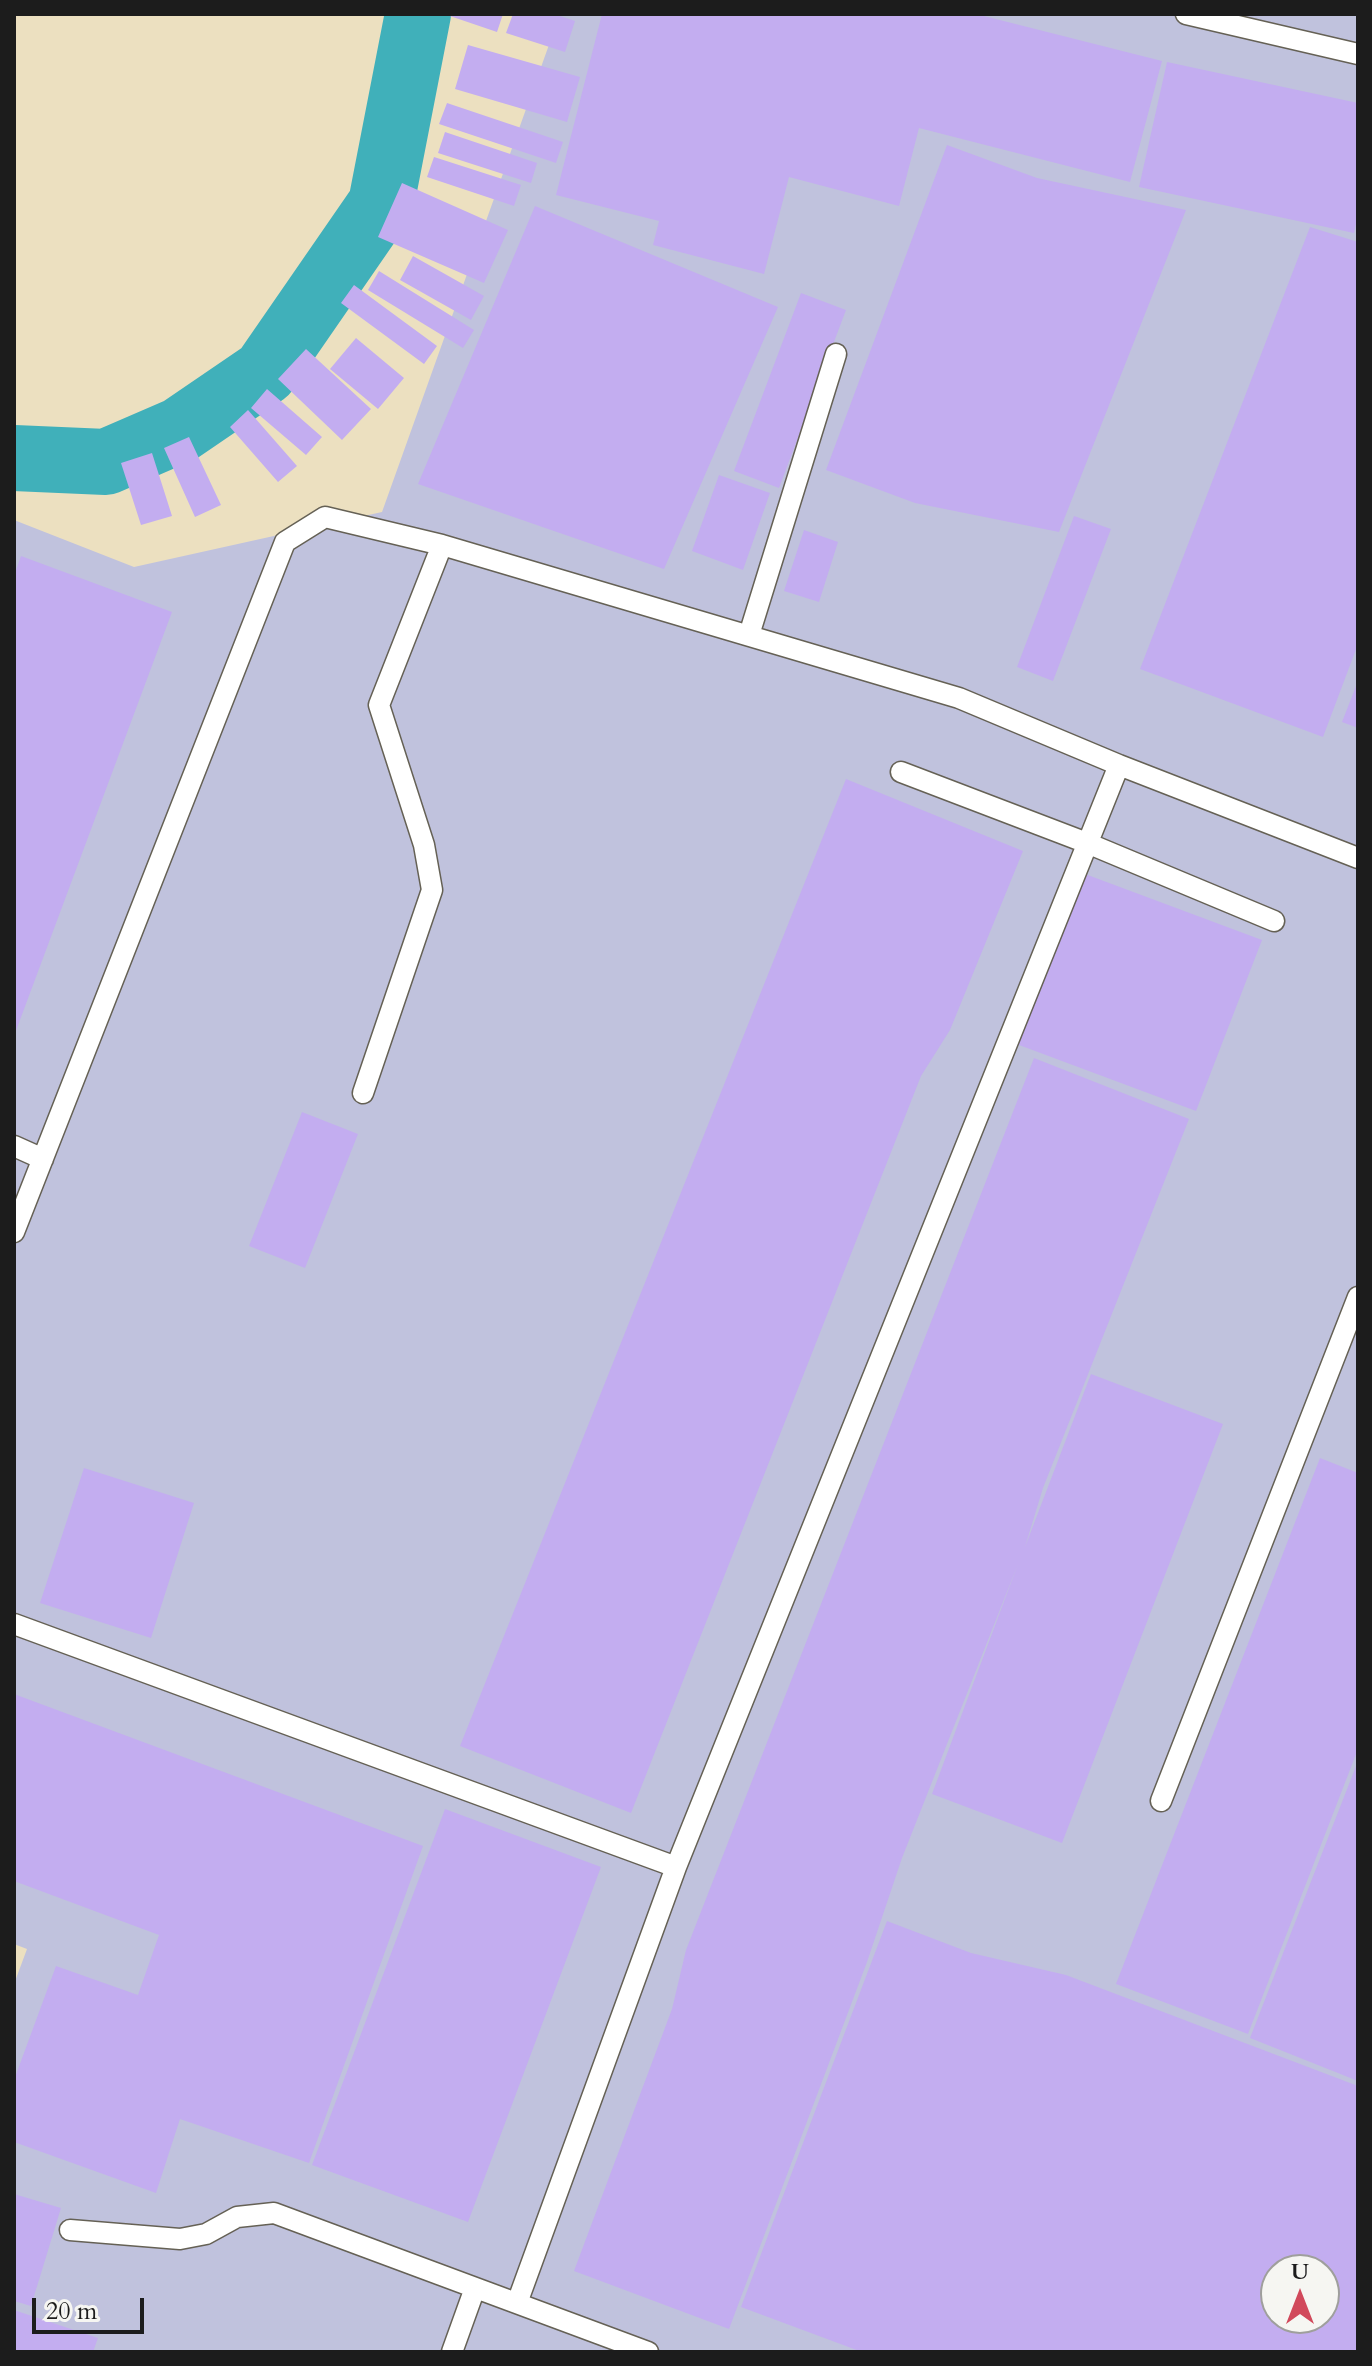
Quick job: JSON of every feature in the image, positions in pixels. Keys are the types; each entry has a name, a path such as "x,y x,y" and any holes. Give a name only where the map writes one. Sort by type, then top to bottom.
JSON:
{"lane":[{"path":"1186,14 1358,54"},
{"path":"749,635 836,354"},
{"path":"14,1232 285,542 325,517 442,545 959,698 1119,765 1358,858"},
{"path":"363,1093 432,890 424,845 379,705 442,545"},
{"path":"517,2303 676,1867 1119,765"},
{"path":"901,772 1087,843 1274,921"},
{"path":"14,1146 43,1159"},
{"path":"1161,1801 1358,1297"},
{"path":"14,1624 676,1867"},
{"path":"70,2230 180,2239 206,2234 237,2217 274,2213 648,2352"},
{"path":"452,2352 475,2288"}],"shaded area":[{"path":"560,14 1358,14 1358,2352 14,2352 14,1984 27,1949 14,1944 14,520 134,567 382,512"}],"building":[{"path":"444,14 503,14 497,32"},
{"path":"513,14 554,14 575,21 565,52 506,33"},
{"path":"602,14 976,14 1162,61 1130,182 919,128 899,206 789,177 764,274 653,245 659,221 556,195"},
{"path":"468,45 580,77 567,122 455,89"},
{"path":"1167,62 1358,103 1358,215 1354,233 1139,187"},
{"path":"447,103 563,142 556,163 439,124"},
{"path":"445,132 537,163 531,183 438,153"},
{"path":"947,145 1037,178 1186,210 1059,532 915,503 826,470"},
{"path":"434,157 521,185 514,206 427,177"},
{"path":"402,183 508,230 484,283 378,237"},
{"path":"535,206 778,307 664,569 418,484"},
{"path":"1310,227 1358,242 1358,644 1323,737 1140,669"},
{"path":"413,256 484,296 471,320 400,280"},
{"path":"379,271 474,330 463,348 368,290"},
{"path":"354,285 437,346 424,364 341,303"},
{"path":"801,293 846,310 779,488 734,471"},
{"path":"356,338 404,378 378,409 330,369"},
{"path":"306,349 371,409 342,440 278,379"},
{"path":"267,389 322,437 306,455 251,408"},
{"path":"248,410 297,466 278,482 230,427"},
{"path":"189,437 221,505 195,517 164,448"},
{"path":"152,453 172,516 141,525 121,463"},
{"path":"719,475 770,493 743,570 692,551"},
{"path":"1074,516 1111,529 1053,681 1017,667"},
{"path":"804,530 838,542 819,602 784,591"},
{"path":"21,556 172,612 14,1036 14,576"},
{"path":"1358,681 1358,728 1342,722"},
{"path":"846,779 1023,851 950,1030 921,1076 631,1813 460,1746"},
{"path":"1077,871 1262,940 1196,1111 1011,1042"},
{"path":"1034,1058 1189,1119 1043,1488 1025,1547 1091,1374 1223,1424 1062,1843 932,1794 1018,1564 902,1858 867,1962 729,2329 574,2271 672,2009 686,1950"},
{"path":"302,1112 358,1134 305,1268 249,1246"},
{"path":"1320,1458 1358,1473 1358,1749 1248,2034 1116,1984"},
{"path":"84,1468 194,1503 151,1638 40,1603"},
{"path":"14,1694 423,1846 309,2163 180,2119 156,2193 14,2142 14,2080 56,1966 138,1995 159,1935 14,1881"},
{"path":"1358,1761 1358,2081 1250,2038"},
{"path":"445,1809 601,1867 468,2222 312,2165"},
{"path":"887,1921 971,1953 1066,1975 1358,2086 1358,2352 862,2352 741,2307"},
{"path":"14,2194 61,2208 31,2306 14,2301"},
{"path":"14,2310 98,2338 93,2352 14,2352"}],"waterway":[{"path":"14,458 106,462 180,430 265,372 381,204 418,14"}]}
